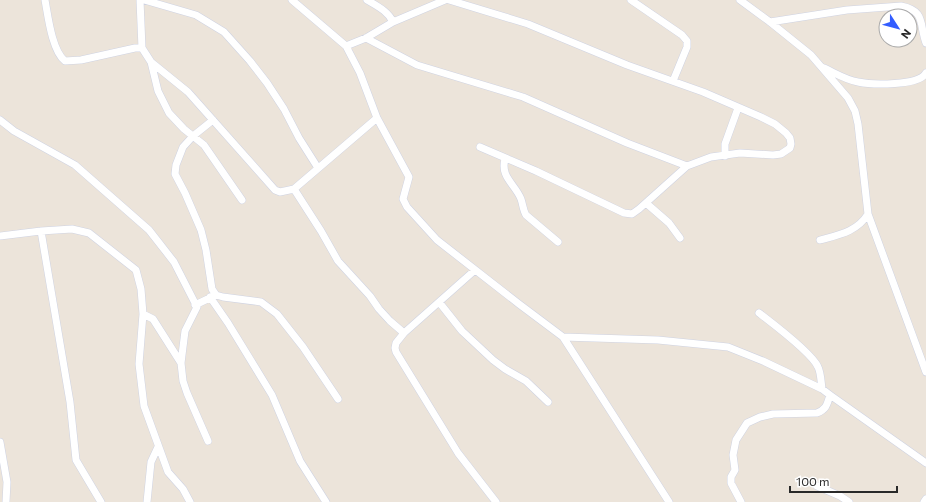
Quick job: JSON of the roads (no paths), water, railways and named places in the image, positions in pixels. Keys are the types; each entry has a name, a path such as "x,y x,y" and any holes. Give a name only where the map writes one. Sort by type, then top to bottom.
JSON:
{"street":[{"path":"45,0 54,42 61,59 65,61 81,60 135,48 142,48"},
{"path":"140,0 142,48 151,62 188,92 269,185 280,192 294,189 377,118"},
{"path":"144,0 196,15 224,32 267,83 284,109 299,138 318,168"},
{"path":"292,0 346,46 360,73 377,118 409,177 403,195 403,199 407,207 437,240 563,337 669,502"},
{"path":"367,0 384,10 393,22"},
{"path":"346,46 366,38 393,22 445,0"},
{"path":"449,0 528,24 627,65 702,92 775,124 786,132 790,138 791,144 790,148 781,154 740,154 711,158 687,166 632,214 624,213 536,171 480,147"},
{"path":"631,0 682,35 687,41 687,47 673,81"},
{"path":"740,0 811,55 848,98 855,111 858,124 868,214 926,372"},
{"path":"770,22 847,10 901,6 908,7 921,15 926,43"},
{"path":"366,38 417,65 523,97 627,143 687,166"},
{"path":"151,62 158,90 169,113 177,123 204,145 242,200"},
{"path":"822,67 857,82 871,84 909,82 918,80 926,75"},
{"path":"725,156 725,144 738,108"},
{"path":"0,120 14,131 75,165 149,230 174,262 197,307 185,331 181,363 183,381 187,393 208,441"},
{"path":"213,120 193,136 183,147 176,165 175,174 186,193 201,230 206,250 213,296 272,395 300,461 326,502"},
{"path":"505,158 503,165 505,174 522,200 523,210 526,215 558,242"},
{"path":"294,189 338,261 370,296 386,317 404,333"},
{"path":"646,203 670,224 680,238"},
{"path":"820,240 845,233 857,227 868,214"},
{"path":"0,236 72,229 89,233 136,270 141,289 143,314 138,364 144,406 168,472 183,489 190,502"},
{"path":"41,231 70,402 76,460 101,502"},
{"path":"475,270 404,333 396,343 396,352 458,453 496,502"},
{"path":"195,305 213,296 261,302 277,314 303,348 338,399"},
{"path":"439,302 462,331 493,360 526,381 548,402"},
{"path":"759,313 798,344 813,360 818,367 822,389"},
{"path":"143,314 153,319 181,363"},
{"path":"563,337 658,340 728,347 763,361 822,389 926,463"},
{"path":"742,502 731,483 731,480 735,470 733,455 736,440 747,423 760,417 773,414 817,413 823,410 826,406 830,394"},
{"path":"0,442 7,482 6,502"},
{"path":"147,502 152,462 158,447"},
{"path":"817,486 849,502"}]}
